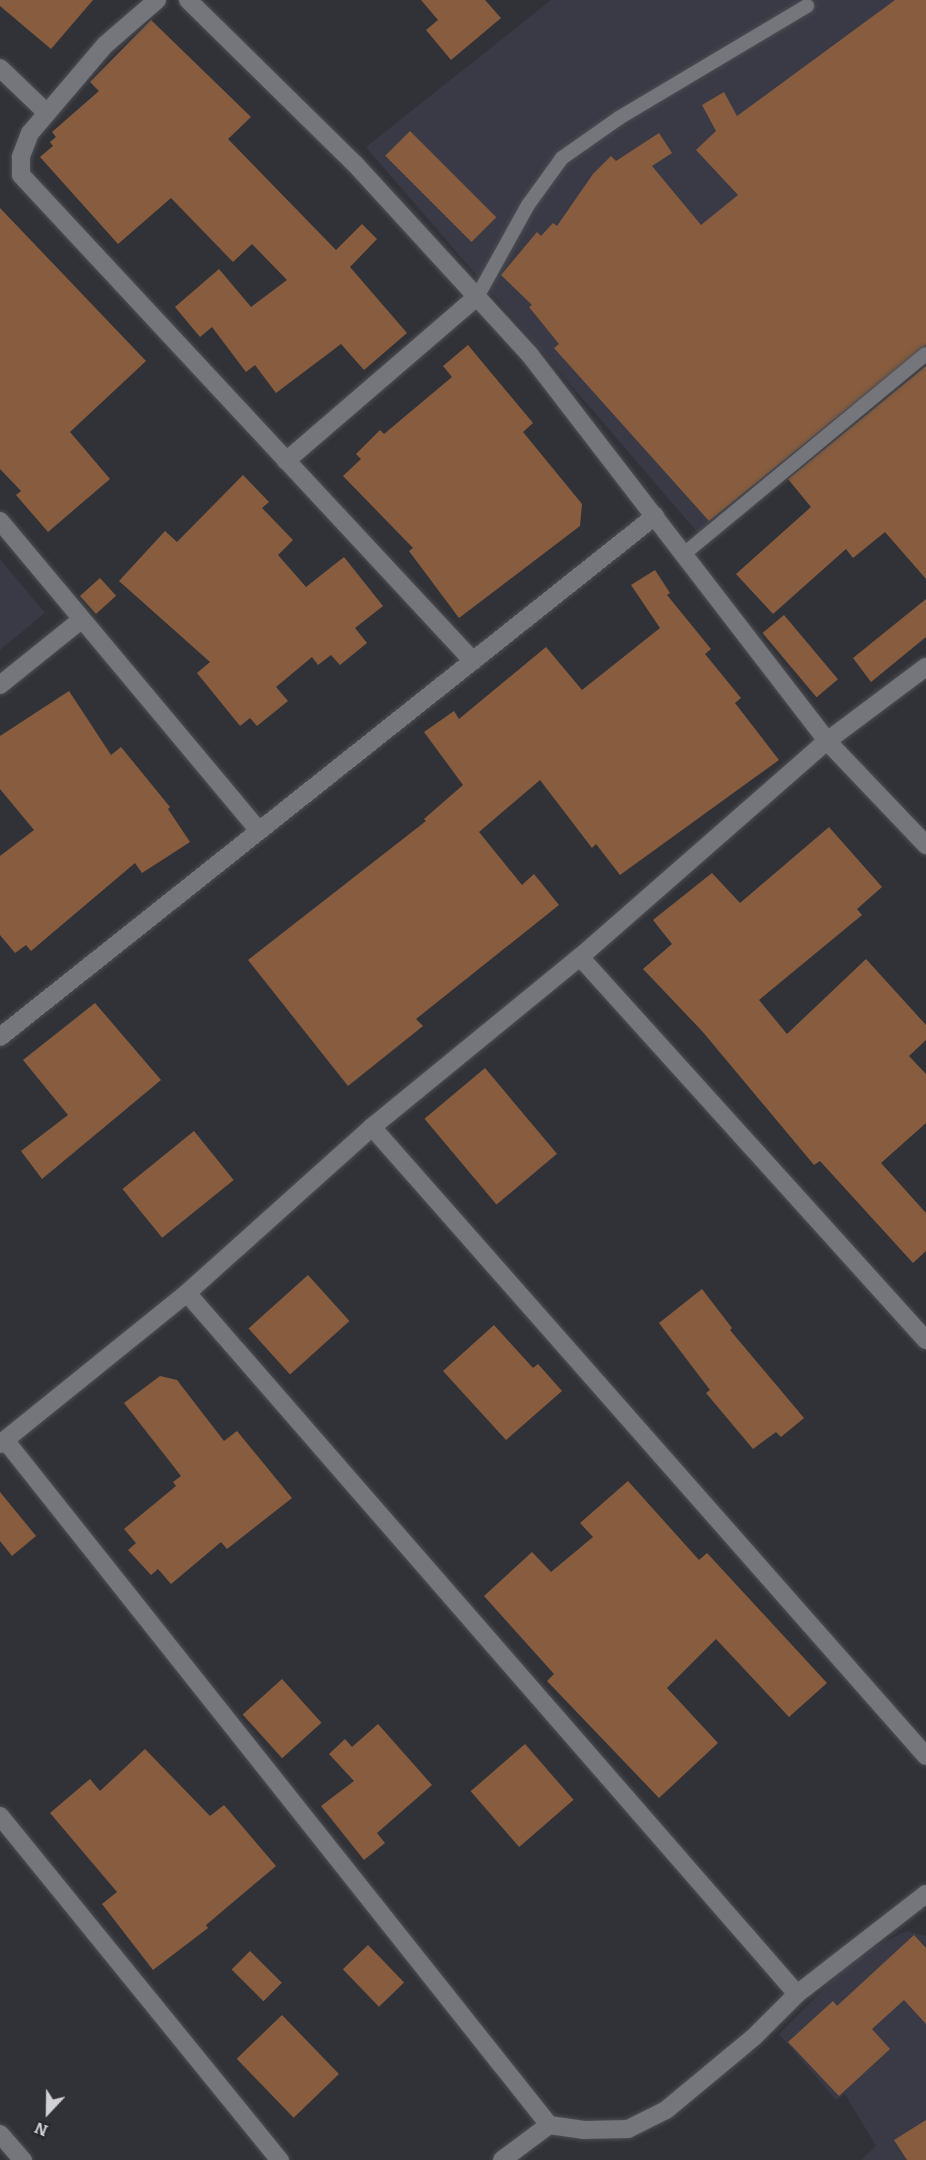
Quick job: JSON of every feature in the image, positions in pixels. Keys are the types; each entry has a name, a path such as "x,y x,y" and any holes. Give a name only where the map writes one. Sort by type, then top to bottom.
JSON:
{"street":[{"path":"157,0 105,45 30,133 21,157 21,175 473,661"},
{"path":"188,0 356,164 530,355 827,741 926,845"},
{"path":"0,68 47,113"},
{"path":"286,461 477,297"},
{"path":"0,1037 655,516"},
{"path":"0,520 259,831"},
{"path":"0,685 82,619"},
{"path":"926,667 827,741 580,957 372,1127 187,1293 3,1442 549,2125 583,2130 628,2129 666,2110 754,2037 797,1994 926,1894"},
{"path":"580,957 926,1340"},
{"path":"372,1127 926,1756"},
{"path":"187,1293 797,1994"},
{"path":"0,1816 280,2160"},
{"path":"502,2160 549,2125"},
{"path":"0,2132 23,2160"}],"lane":[{"path":"477,297 528,205 562,158 619,118 807,6"},
{"path":"684,554 926,354"}],"shaded area":[{"path":"551,0 926,0 926,363 704,540 366,147"},
{"path":"0,559 45,613 0,650"},
{"path":"906,1931 926,1936 926,2160 861,2160 876,2146 845,2094 836,2100 779,2034 856,1956"}],"building":[{"path":"0,0 93,0 51,49 0,6"},
{"path":"421,0 485,0 501,18 451,60 426,30 438,20"},
{"path":"895,0 926,0 926,345 709,521 554,348 559,344 529,307 532,305 501,275 537,232 541,236 553,223 557,226 593,174 611,156 616,161 659,133 672,153 652,166 701,225 738,195 696,150 716,131 702,105 724,92 737,116"},
{"path":"151,20 251,117 228,139 336,250 362,224 377,239 350,267 407,333 364,370 341,344 276,393 255,365 246,372 212,327 200,337 175,307 219,269 251,307 287,280 252,244 233,262 171,198 118,244 40,157 53,146 50,142 56,137 52,132 99,91 90,82"},
{"path":"410,131 496,217 472,242 385,156"},
{"path":"0,208 146,361 70,432 110,479 48,532 16,495 21,491 0,469"},
{"path":"468,345 533,423 523,432 582,504 580,526 459,618 409,551 413,548 343,476 361,459 356,454 380,430 384,434 452,377 443,366"},
{"path":"926,366 926,579 885,532 853,558 846,549 773,614 736,574 811,507 788,479"},
{"path":"243,475 269,502 262,508 293,540 278,555 306,587 344,557 383,606 355,628 367,643 340,665 331,655 318,665 312,657 276,687 288,701 257,726 250,718 240,726 197,673 210,662 119,581 165,531 177,542"},
{"path":"655,570 670,593 667,595 711,649 705,654 741,698 735,703 779,760 620,875 596,844 592,848 540,780 479,832 522,885 534,874 559,905 416,1019 423,1026 348,1086 248,960 426,821 424,819 463,785 424,732 454,711 459,719 546,647 582,690 660,628 631,585"},
{"path":"100,578 116,596 96,614 80,596"},
{"path":"926,599 926,637 871,682 853,658"},
{"path":"784,615 838,679 817,697 763,633"},
{"path":"69,691 111,755 121,747 170,807 168,809 190,842 142,873 135,863 31,951 26,945 15,953 0,935 0,856 34,830 0,789 0,736"},
{"path":"829,827 882,887 857,909 862,915 759,1000 787,1034 866,959 926,1025 926,1040 909,1056 926,1074 926,1123 881,1163 926,1213 926,1251 913,1263 820,1161 814,1165 702,1031 643,969 672,944 653,920 712,873 740,903"},
{"path":"95,1003 161,1080 42,1179 21,1151 68,1115 23,1060"},
{"path":"485,1068 557,1154 496,1205 424,1119"},
{"path":"194,1131 234,1180 162,1238 123,1189"},
{"path":"308,1275 349,1321 290,1375 249,1329"},
{"path":"702,1289 732,1328 730,1330 804,1418 781,1437 776,1432 753,1449 706,1393 710,1390 659,1323"},
{"path":"494,1325 533,1368 538,1364 562,1391 506,1440 443,1371"},
{"path":"160,1376 177,1380 224,1441 237,1431 292,1498 227,1549 221,1542 171,1584 158,1569 151,1575 128,1550 136,1543 124,1529 176,1486 173,1482 181,1476 124,1403"},
{"path":"628,1481 699,1560 707,1553 827,1683 789,1717 716,1639 667,1688 718,1743 659,1798 547,1681 554,1674 484,1596 532,1552 551,1572 593,1537 580,1523"},
{"path":"0,1492 36,1536 12,1556 0,1541"},
{"path":"282,1679 321,1723 282,1758 243,1714"},
{"path":"378,1724 432,1785 377,1833 385,1843 364,1860 321,1806 354,1781 329,1754 345,1739 352,1747"},
{"path":"525,1744 574,1800 519,1847 471,1791"},
{"path":"145,1749 210,1816 224,1805 276,1866 206,1925 208,1928 153,1970 102,1904 117,1892 50,1813 90,1779 100,1791"},
{"path":"914,1935 926,1948 926,2024 904,2000 872,2029 890,2049 839,2096 788,2042 833,2001 837,2006"},
{"path":"368,1945 404,1982 379,2007 343,1969"},
{"path":"250,1951 282,1983 263,2001 232,1969"},
{"path":"282,2015 339,2074 294,2118 237,2059"},
{"path":"926,2120 926,2160 907,2160 894,2140"}]}
